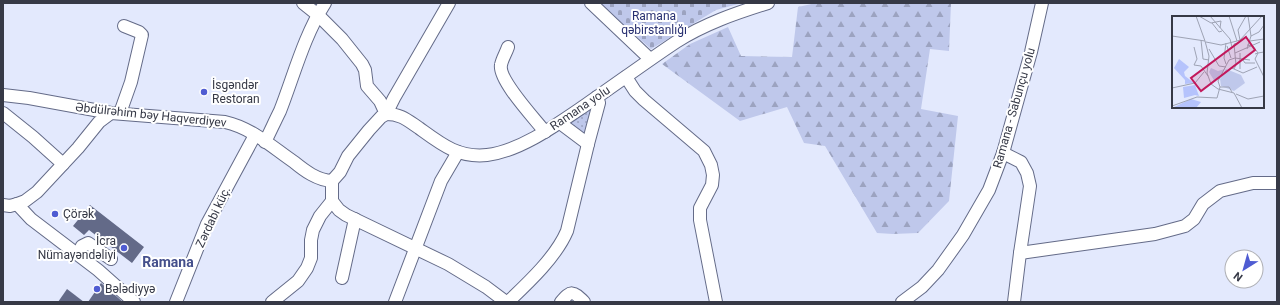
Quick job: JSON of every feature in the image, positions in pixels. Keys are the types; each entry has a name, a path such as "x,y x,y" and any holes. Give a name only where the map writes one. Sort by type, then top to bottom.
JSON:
{"street":[{"path":"303,3 318,15 342,39 362,64 367,86 380,101 386,114"},
{"name":"Zərdabi küç.","path":"176,302 207,224 260,138 279,111 287,88 318,15 325,3"},
{"path":"449,3 386,114 381,117 369,130 348,156 336,178 332,181 332,201 339,210 346,215 461,272 507,302 527,284 562,241 567,231 588,144 600,103 597,97"},
{"path":"591,3 650,59"},
{"name":"Ramana yolu","path":"386,114 395,114 404,118 438,142 458,152 473,155 487,155 500,152 530,140 560,123 677,41 734,14 768,3"},
{"name":"Ramana - Sabunçu yolu","path":"902,302 922,287 938,270 955,248 989,190 1003,153 1031,52 1042,3"},
{"path":"3,205 10,206 25,201 37,192 78,148 99,122 116,113 131,82 142,36 139,32 124,26"},
{"path":"508,47 500,66 502,75 513,93 545,132"},
{"path":"626,77 635,91 644,100 704,151 711,165 713,175 712,185 700,208 700,220 716,302"},
{"name":"Əbdülrəhim bəy Haqverdiyev","path":"3,95 116,113 225,122 242,127 321,180 332,181"},
{"path":"3,113 63,164"},
{"path":"560,123 588,144"},
{"path":"395,302 441,181 458,152"},
{"path":"1003,153 1021,162 1027,173 1030,186 1014,302"},
{"path":"1020,253 1155,234 1185,226 1194,218 1203,204 1220,191 1253,183 1277,183"},
{"path":"272,302 298,281 307,268 311,258 311,240 314,230 320,216 332,201"},
{"path":"17,204 31,219 98,270 134,302"},
{"path":"342,278 355,219"},
{"path":"78,254 82,246 88,244 111,259"},
{"path":"560,302 567,294 572,293 584,302"}],"green space":[{"name":"Ramana qəbirstanlığı","path":"599,3 742,3 716,10 651,49"},
{"path":"816,3 951,3 949,51 930,49 921,109 958,116 949,201 918,233 877,233 825,146 804,143 787,107 740,121 662,64 690,44 728,27 741,56 792,57 798,7"},
{"path":"590,108 594,111 585,137 567,123"}],"building":[{"path":"90,205 144,247 132,263 89,230 84,235 73,226"},
{"path":"101,283 123,302 88,302"},
{"path":"67,289 84,302 58,302"}],"place":[{"name":"İsgəndər Restoran","path":"204,92"},
{"name":"Çörək","path":"55,214"},
{"name":"İcra Nümayəndəliyi","path":"124,248"},
{"name":"Bələdiyyə","path":"97,289"}],"district":[{"name":"Ramana","path":"168,262"}]}
